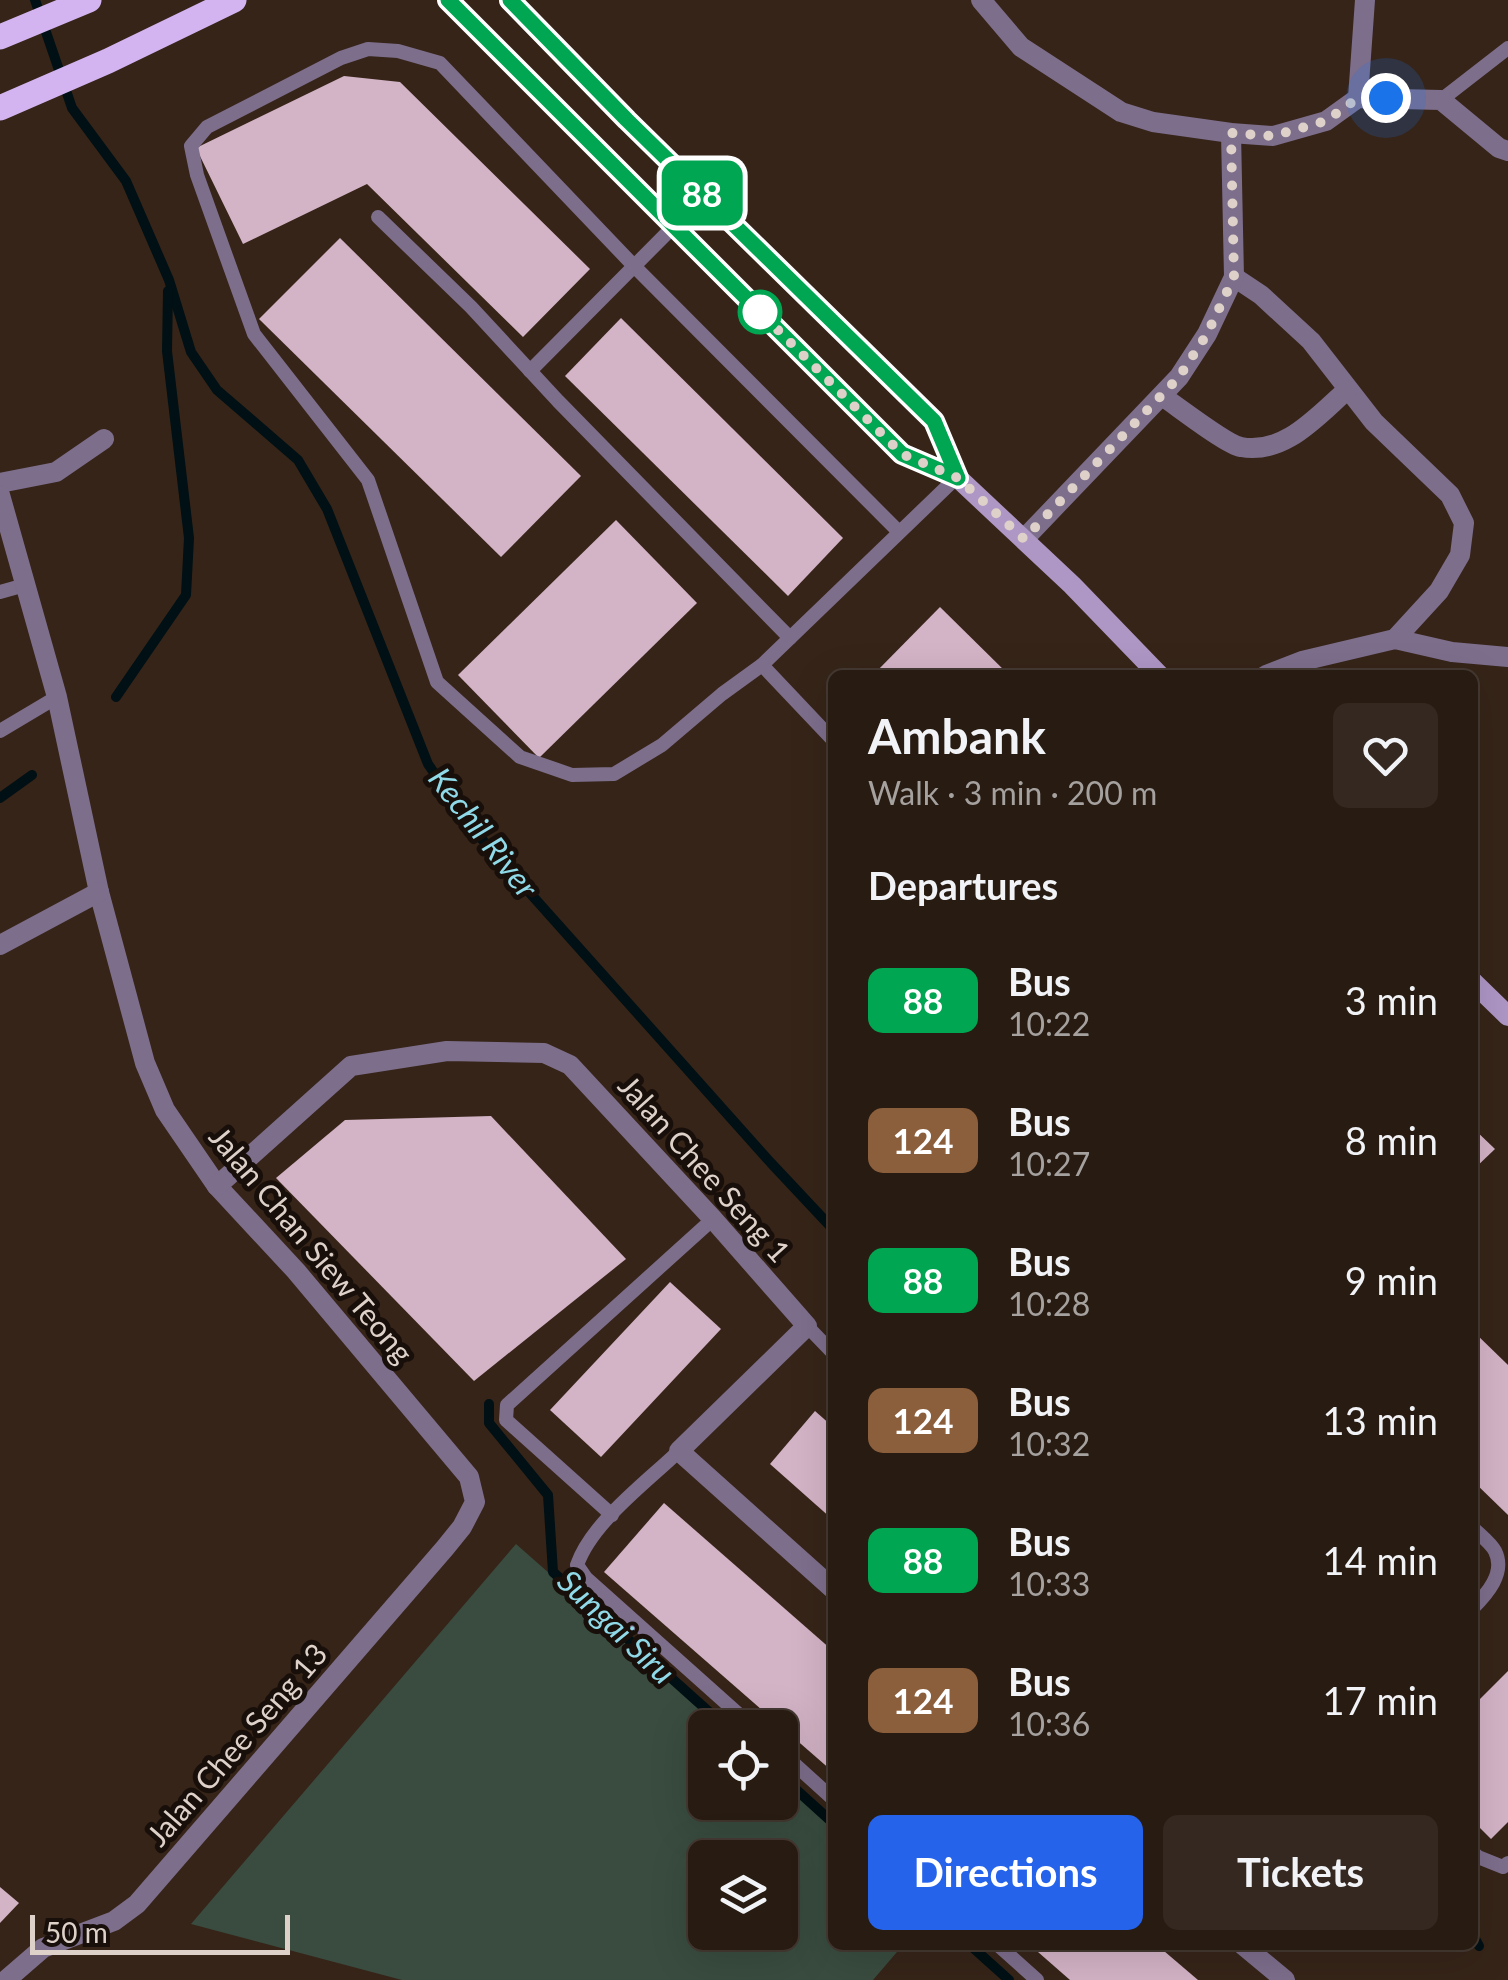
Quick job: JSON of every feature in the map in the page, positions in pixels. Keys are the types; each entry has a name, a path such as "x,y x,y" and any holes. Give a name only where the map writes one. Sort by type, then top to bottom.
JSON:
{"main road":[{"path":"5,106 234,0"},
{"path":"448,0 902,454 958,478 1072,585 1154,670"},
{"path":"510,0 934,421 958,478"},
{"path":"0,37 86,1"},
{"path":"1478,987 1508,1016"}],"street":[{"path":"980,0 1021,47 1121,112 1153,122 1273,136 1326,121 1358,98 1441,100 1499,148 1508,151"},
{"path":"1358,98 1365,0"},
{"path":"1024,539 1179,377 1207,334 1234,277 1231,133"},
{"path":"1234,277 1311,341 1374,422 1450,495 1464,523 1460,554 1439,590 1395,639"},
{"path":"1162,396 1238,447 1271,448 1298,433 1347,390"},
{"path":"0,483 56,472 104,438"},
{"name":"Jalan Chan Siew Teong","path":"0,495 57,696 98,892 145,1064 165,1110 216,1186 296,1271 469,1476 474,1502"},
{"path":"1279,670 1395,639 1452,652 1508,657"},
{"path":"0,945 98,892"},
{"name":"Jalan Chee Seng 1","path":"216,1186 351,1066 446,1050 544,1053 570,1066 713,1219 806,1326"},
{"path":"806,1326 680,1451 828,1584"},
{"name":"Jalan Chee Seng 13","path":"6,1980 43,1948 114,1921 137,1904 445,1548 462,1527 474,1502"},
{"path":"1249,1950 1285,1980"}],"lane":[{"path":"1441,100 1508,48"},
{"path":"899,532 634,266 440,63 398,51 368,49 341,58 207,127 192,146 196,175 254,334 368,480 436,682 520,757 572,775 614,774 662,745 762,665 958,478"},
{"path":"378,218 471,308 790,638"},
{"path":"530,371 674,226"},
{"path":"0,592 25,584"},
{"path":"762,665 828,735"},
{"path":"0,731 57,696"},
{"path":"612,1515 506,1420 508,1405 713,1219"},
{"path":"806,1326 828,1348"},
{"path":"680,1451 612,1515 583,1548 577,1565 586,1578 734,1710"},
{"path":"1478,1533 1495,1551 1498,1573 1478,1603"},
{"path":"798,1767 828,1794"},
{"path":"1478,1858 1503,1867 1508,1863"},
{"path":"1004,1950 1037,1980"}],"green space":[{"path":"516,1544 705,1710 688,1710 688,1820 798,1820 798,1793 828,1819 828,1950 899,1950 873,1980 402,1980 191,1924"}],"building":[{"path":"344,76 400,82 590,269 523,337 367,184 243,244 196,148"},
{"path":"340,238 581,476 501,557 259,319"},
{"path":"621,318 843,538 788,596 565,376"},
{"path":"616,520 697,603 539,758 458,675"},
{"path":"940,607 1004,670 878,670"},
{"path":"491,1116 626,1259 474,1381 276,1178 345,1120"},
{"path":"1478,1133 1495,1149 1478,1165"},
{"path":"670,1282 721,1329 601,1457 550,1410"},
{"path":"1478,1336 1508,1365 1508,1515 1478,1486"},
{"path":"815,1411 828,1422 828,1515 770,1464"},
{"path":"664,1503 828,1646 828,1768 798,1741 798,1710 762,1710 604,1572"},
{"path":"1508,1671 1508,1822 1491,1839 1478,1826 1478,1701"},
{"path":"0,1887 19,1903 0,1923"},
{"path":"1036,1950 1163,1950 1198,1980 1070,1980"}],"waterway":[{"name":"Kechil River","path":"35,0 72,108 126,181 169,280 191,352 217,390 298,460 327,509 428,764 471,827 828,1224"},
{"name":"Kechil River","path":"116,697 186,595 189,538 167,351 168,291"},
{"name":"Kechil River","path":"0,798 32,775"},
{"name":"Sungai Siru","path":"489,1404 489,1423 548,1495 553,1572 707,1710"},
{"name":"Sungai Siru","path":"798,1791 828,1818"},
{"name":"Sungai Siru","path":"976,1950 1009,1980"}],"bus line":[{"name":"88","path":"448,0 902,454 958,478 934,421 510,0"}],"route":[{"path":"760,312 750,302 902,454 958,478 1024,539 1179,377 1207,334 1234,277 1231,133 1273,136 1326,121 1358,98 1386,98"}]}
